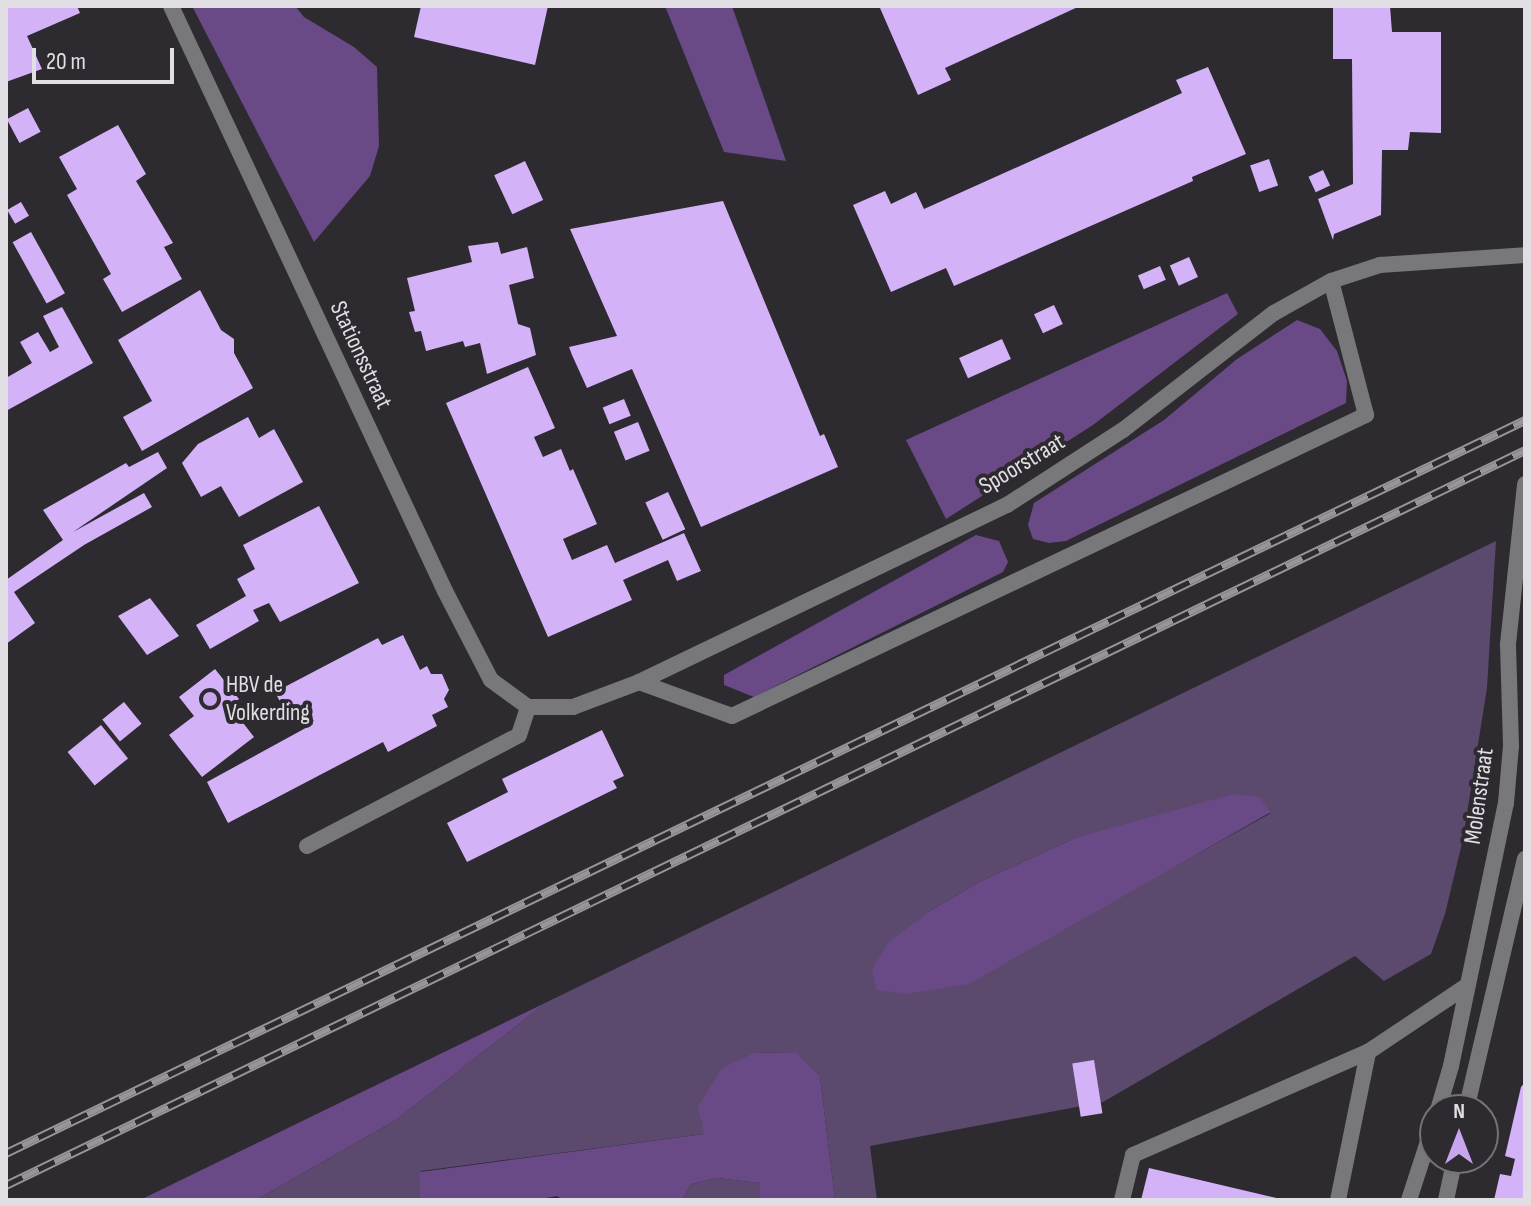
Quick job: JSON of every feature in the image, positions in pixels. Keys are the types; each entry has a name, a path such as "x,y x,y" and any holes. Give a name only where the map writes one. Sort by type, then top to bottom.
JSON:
{"street":[{"name":"Stationsstraat","path":"171,6 445,591 491,680 528,707"},
{"name":"Spoorstraat","path":"528,707 573,707 639,682 1007,505 1123,430 1274,313 1331,281 1380,265 1525,255"},
{"path":"639,682 732,716 1366,415 1331,281"},
{"name":"Molenstraat","path":"1442,1094 1506,803 1511,746 1508,644 1525,484"},
{"path":"307,846 519,735 528,707"},
{"path":"1470,1094 1525,859"},
{"path":"1122,1200 1133,1155 1368,1052 1468,985"},
{"path":"1338,1200 1368,1052"},
{"path":"1409,1200 1419,1169"},
{"path":"1446,1200 1452,1174"}],"shaded area":[{"path":"192,6 295,6 304,17 354,47 377,67 379,146 370,176 314,242"},
{"path":"665,6 732,6 786,161 724,152"},
{"path":"1227,293 1238,314 1093,425 946,519 906,440"},
{"path":"1297,320 1320,329 1337,351 1347,381 1346,403 1066,541 1049,543 1033,539 1028,525 1034,503 1164,420 1237,359"},
{"path":"976,535 999,541 1008,562 1003,572 754,697 724,685 724,675"},
{"path":"1496,541 1487,688 1463,839 1445,914 1431,954 1384,981 1355,956 1103,1102 870,1146 877,1200 835,1200 820,1076 794,1052 754,1053 704,1134 421,1171 420,1200 256,1200 396,1120 547,1002","holes":["1271,813 1109,903 928,912 981,881 1075,838"]},
{"path":"1233,794 1259,797 1271,812 969,984 907,994 876,990 872,969 888,943 928,912 981,881 1075,838"},
{"path":"547,1002 396,1120 256,1200 140,1200"},
{"path":"795,1052 820,1076 835,1200 760,1200 760,1183 717,1178 691,1184 682,1200 563,1200 557,1196 535,1200 420,1200 420,1172 704,1134 698,1106 722,1068 754,1053"},
{"path":"717,1178 760,1183 760,1200 682,1200 691,1184"}],"building":[{"path":"6,6 77,6 80,13 27,36 42,69 6,82"},
{"path":"421,6 548,6 535,65 414,37"},
{"path":"1080,6 945,68 951,80 918,95 880,8"},
{"path":"1333,6 1390,6 1392,32 1441,32 1441,133 1410,132 1408,150 1382,150 1381,215 1334,234 1333,240 1318,199 1353,184 1352,59 1333,59"},
{"path":"1208,67 1246,154 1192,177 1193,181 954,286 946,268 891,292 853,205 885,191 891,204 916,192 924,209 1182,93 1176,80"},
{"path":"28,108 41,132 19,143 7,119"},
{"path":"118,125 146,174 136,181 173,243 164,247 182,279 122,312 103,279 111,274 67,195 77,189 59,157"},
{"path":"1269,159 1278,185 1259,192 1250,166"},
{"path":"525,161 543,200 512,214 494,175"},
{"path":"1323,170 1330,185 1316,192 1308,177"},
{"path":"723,201 820,436 824,434 838,467 701,527 632,369 587,388 572,355 569,347 617,336 570,229"},
{"path":"21,202 29,216 15,224 7,210"},
{"path":"31,232 65,293 47,303 13,242"},
{"path":"498,242 501,254 527,247 534,278 509,285 518,324 530,328 536,355 487,374 480,343 465,347 463,341 426,351 421,331 415,332 409,312 415,311 407,278 472,262 468,246"},
{"path":"1189,257 1198,277 1179,286 1170,266"},
{"path":"1160,266 1166,280 1144,289 1138,275"},
{"path":"200,290 221,330 234,339 234,353 253,388 142,451 123,417 152,401 118,340"},
{"path":"1054,305 1063,324 1043,333 1034,314"},
{"path":"62,307 93,363 6,411 6,378 32,363 20,342 38,332 50,352 59,347 43,316"},
{"path":"1002,339 1011,359 968,378 959,358"},
{"path":"528,367 555,428 534,437 543,457 561,449 597,524 563,539 572,560 607,545 615,563 684,533 701,571 677,581 668,560 623,580 632,600 548,637 446,403"},
{"path":"624,399 631,416 609,424 603,408"},
{"path":"248,417 259,438 274,429 303,482 239,517 221,486 201,497 182,463 198,444"},
{"path":"638,422 650,451 626,460 614,432"},
{"path":"158,452 167,468 73,532 144,493 152,507 84,545 14,592 35,623 6,644 6,580 63,540 43,510 126,463 129,467"},
{"path":"668,492 685,529 663,540 645,503"},
{"path":"319,506 359,583 280,622 269,603 253,610 259,621 210,649 196,625 246,596 237,579 255,569 243,545"},
{"path":"150,598 179,636 147,655 118,616"},
{"path":"403,635 420,670 427,666 431,674 442,674 449,690 444,699 448,707 432,715 437,726 388,752 383,742 228,823 207,782 313,724 307,715 291,723 275,692 378,638 382,645"},
{"path":"215,669 239,699 230,706 254,737 202,777 169,735 194,716 179,697"},
{"path":"124,702 142,724 120,741 102,720"},
{"path":"101,725 128,758 95,785 68,752"},
{"path":"602,730 624,776 613,781 617,788 467,862 447,823 508,792 502,779"},
{"path":"1094,1060 1102,1113 1081,1117 1072,1063"},
{"path":"1525,1082 1525,1200 1494,1200 1500,1174 1511,1176 1515,1159 1505,1156 1521,1087"},
{"path":"1149,1168 1281,1199 1281,1200 1141,1200"}],"railway":[{"path":"6,1153 1525,420"},
{"path":"6,1185 1525,450"}],"place":[{"name":"HBV de Volkerding","path":"210,699"}]}
